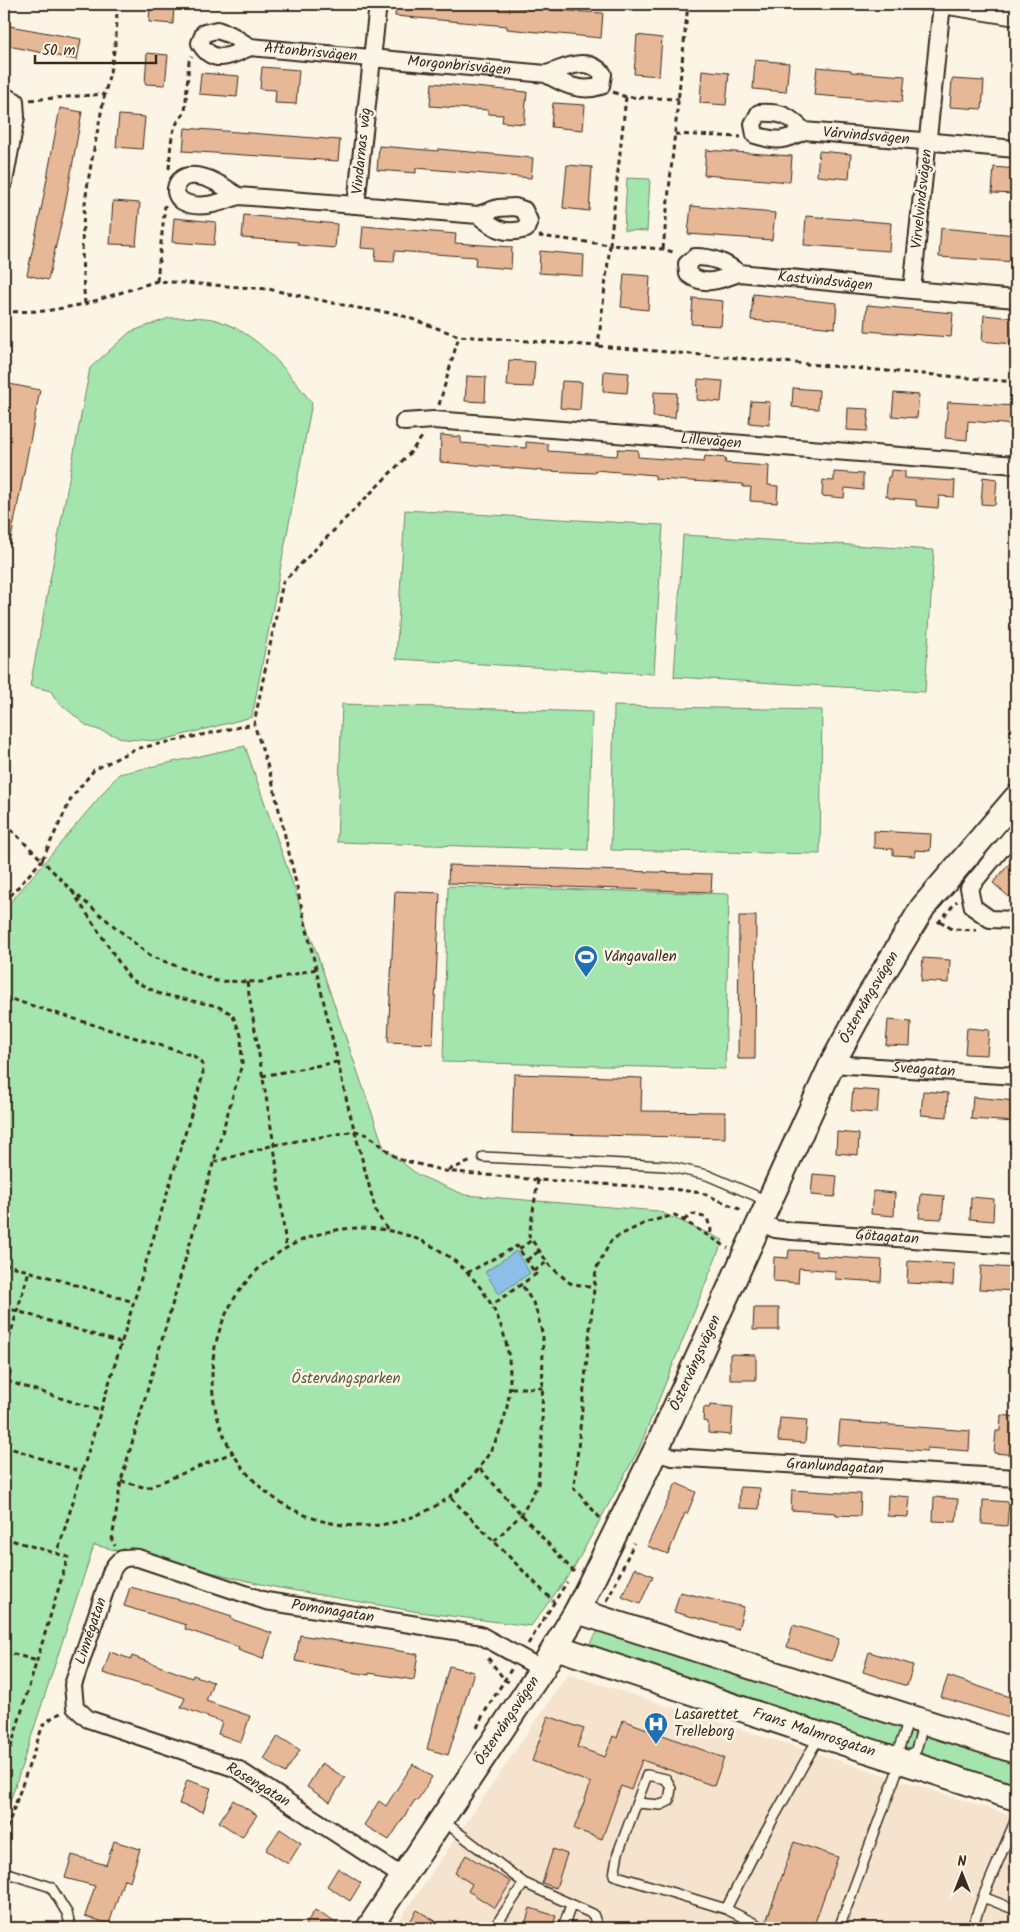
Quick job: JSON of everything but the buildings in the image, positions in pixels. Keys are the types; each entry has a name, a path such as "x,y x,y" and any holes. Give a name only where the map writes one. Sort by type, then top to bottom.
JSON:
{"street":[{"name":"Vindarnas väg","path":"378,4 356,206 478,216 498,208 515,207 524,210 529,221 526,230 512,233 493,228 478,216"},
{"path":"936,4 1016,17"},
{"name":"Virvelvindsvägen","path":"912,290 942,4"},
{"name":"Aftonbrisvägen","path":"250,47 231,56 214,57 205,53 200,43 204,33 216,30 231,35 250,47 372,58"},
{"name":"Morgonbrisvägen","path":"372,58 546,74 587,63 596,66 603,74 601,86 590,90 568,86 546,74"},
{"path":"4,182 16,117 9,99"},
{"name":"Vårvindsvägen","path":"804,130 790,117 777,112 759,112 753,124 755,135 769,139 789,139 804,130 1016,149"},
{"path":"238,196 356,206"},
{"name":"Kastvindsvägen","path":"738,273 726,263 709,257 695,257 687,264 688,274 696,281 716,281 738,273 912,290"},
{"path":"912,290 1016,299"},
{"name":"Lillevägen","path":"404,422 434,420 1016,465"},
{"name":"Östervångsvägen","path":"369,1928 556,1647 577,1611 655,1452 761,1207 832,1064 868,998 923,906 1016,798"},
{"path":"1016,831 969,888 973,907 990,919 1016,920"},
{"name":"Sveagatan","path":"832,1064 1016,1076"},
{"name":"Götagatan","path":"761,1207 775,1229 1016,1246"},
{"name":"Granlundagatan","path":"655,1452 672,1457 1016,1478"},
{"name":"Pomonagatan","path":"122,1558 138,1558 266,1601 480,1635 542,1668"},
{"name":"Linnégatan","path":"75,1707 73,1685 112,1570 122,1558"},
{"path":"577,1611 1016,1751"},
{"name":"Frans Malmrosgatan","path":"556,1647 1016,1798"},
{"name":"Rosengatan","path":"75,1707 88,1719 237,1769 402,1877"}],"lane":[{"path":"483,1157 666,1166 707,1175 761,1207"},
{"path":"839,1928 901,1761 899,1748 917,1719"},
{"path":"901,1761 916,1750 917,1719"},
{"path":"726,1909 759,1844 820,1734"},
{"path":"637,1803 618,1853 614,1875 726,1909 764,1928"},
{"path":"972,1928 1016,1819"},
{"path":"442,1820 524,1882 593,1914 598,1928"},
{"path":"4,1872 50,1887 67,1913 72,1928"},
{"path":"494,1928 524,1882"},
{"path":"983,1897 1016,1910"},
{"path":"563,1928 571,1905"}],"path":[{"path":"85,304 83,226 104,94 114,55 118,22 116,4"},
{"path":"663,249 688,4"},
{"path":"168,178 172,130 185,113 189,61 200,43"},
{"path":"601,86 626,97 679,99"},
{"path":"9,99 104,94"},
{"path":"598,346 626,97"},
{"path":"675,134 746,137 755,135"},
{"path":"156,281 166,197"},
{"path":"526,230 540,236 610,245 663,249 678,254 687,264"},
{"path":"4,312 46,311 85,304 156,281 268,289 357,308 398,314 459,336 1016,382"},
{"path":"387,1229 376,1212 337,1062 272,780 254,724 283,582 410,453 434,420 459,336"},
{"path":"4,903 42,860 72,797 94,770 135,749 254,724"},
{"path":"4,823 72,891 150,956 216,981 262,982 316,969"},
{"path":"72,891 130,979 160,994 217,1006 232,1014 241,1035 242,1064 121,1481 112,1540 122,1558"},
{"path":"923,906 952,929 978,930"},
{"path":"247,982 274,1145 286,1247"},
{"path":"4,997 194,1056 202,1064 203,1075 57,1554"},
{"path":"262,1076 337,1062"},
{"path":"214,1162 274,1145 355,1131 368,1135 398,1158 445,1171 702,1192 746,1212 761,1207"},
{"path":"445,1171 483,1157"},
{"path":"538,1180 529,1236 550,1266 570,1283 594,1288"},
{"path":"684,1220 692,1214 707,1218 711,1230 710,1236"},
{"path":"600,1518 574,1488 596,1269 612,1239 647,1222 675,1215 729,1248 725,1257"},
{"path":"387,1229 416,1237 456,1260 487,1295 506,1337 512,1383 503,1428 480,1468 450,1498 406,1520 356,1527 307,1517 264,1491 232,1453 215,1409 212,1362 224,1316 250,1276 286,1247 327,1230 387,1229"},
{"path":"519,1249 532,1240"},
{"path":"467,1272 517,1246 536,1274 492,1306"},
{"path":"527,1260 539,1251"},
{"path":"534,1271 547,1262"},
{"path":"4,1264 134,1302"},
{"path":"4,1356 29,1271"},
{"path":"494,1541 522,1514 538,1484 542,1437 543,1336 535,1306 522,1285"},
{"path":"4,1307 121,1344"},
{"path":"4,1367 11,1370 4,1391"},
{"path":"7,1382 101,1410"},
{"path":"510,1388 543,1388"},
{"path":"4,1446 82,1472"},
{"path":"121,1481 147,1488 232,1453"},
{"path":"480,1468 574,1572"},
{"path":"450,1498 554,1602"},
{"path":"598,1523 604,1510"},
{"path":"4,1538 68,1558 4,1770"},
{"path":"476,1730 504,1679 578,1563"},
{"path":"480,1635 485,1654 504,1679 525,1692"},
{"path":"4,1651 37,1661"},
{"path":"4,1838 44,1725 53,1717 75,1707"}],"shaded area":[{"name":"Lasarettet Trelleborg","path":"568,1674 1016,1817 1016,1928 394,1928"}],"green space":[{"path":"627,178 650,179 647,231 624,230"},
{"path":"169,318 216,320 245,334 258,343 281,365 312,403 252,717 159,741 125,739 87,726 56,700 51,691 30,686 90,368 130,332"},
{"path":"405,510 663,525 654,674 396,659"},
{"path":"683,535 934,550 925,692 674,677"},
{"path":"342,704 592,712 588,850 337,842"},
{"path":"614,706 822,710 820,854 611,850"},
{"name":"Östervångsparken","path":"245,746 384,1148 418,1175 465,1195 658,1211 723,1240 639,1449 572,1571 531,1626 419,1612 274,1587 94,1545 4,1820 4,910 119,774"},
{"name":"Vångavallen","path":"448,886 729,894 725,1069 443,1062"},
{"path":"600,1628 1016,1764 1016,1790 588,1646"}],"water":[{"path":"516,1251 530,1273 499,1294 485,1272"}],"place":[{"name":"Vångavallen","path":"586,978"},
{"name":"Lasarettet Trelleborg","path":"656,1745"}]}
